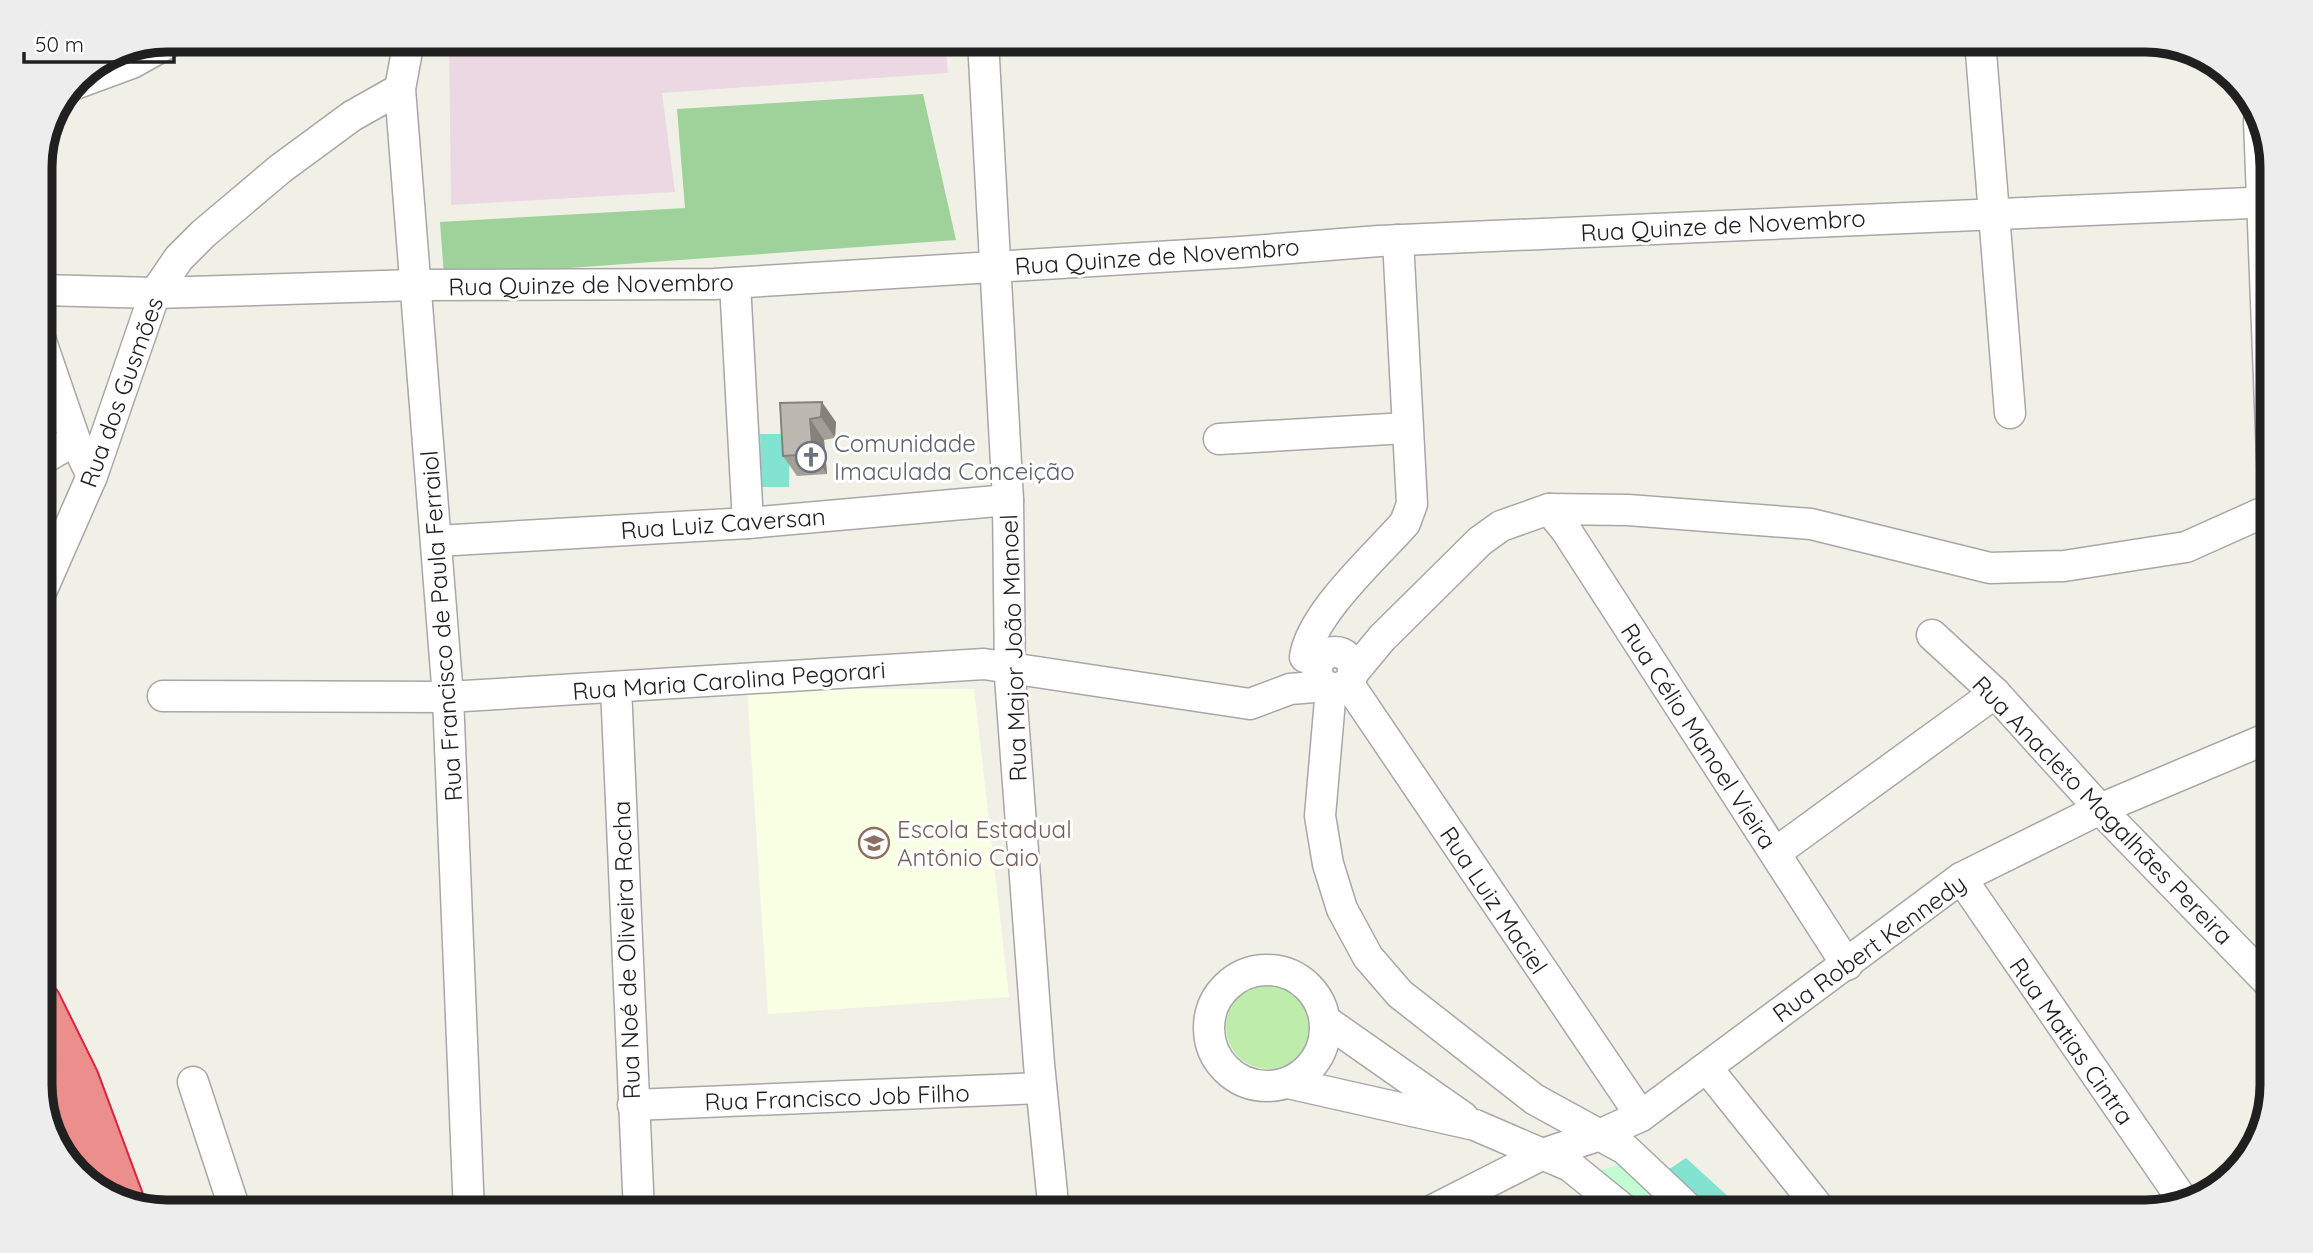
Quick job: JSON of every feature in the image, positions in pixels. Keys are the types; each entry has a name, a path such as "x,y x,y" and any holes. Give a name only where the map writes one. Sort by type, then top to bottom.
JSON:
{"highway":[{"path":"53,1026 79,1079 120,1190"},
{"path":"53,1094 79,1159"}],"street":[{"name":"Rua Francisco de Paula Ferraiol","path":"406,52 400,89 448,697 468,1200"},
{"name":"Rua Major João Manoel","path":"984,52 1008,500 1010,666 1041,1088 1053,1200"},
{"path":"1981,52 2010,413"},
{"path":"108,69 132,63 148,54"},
{"name":"Rua dos Gusmões","path":"53,565 92,476 155,293 179,258 212,226 342,124 400,89"},
{"name":"Rua Quinze de Novembro","path":"53,290 155,293 415,285 735,283 1398,240 2260,202"},
{"path":"1398,240 1412,504 1405,523 1323,615 1332,668 1320,816 1328,864 1342,908 1368,957 1400,994 1534,1099 1625,1149 1679,1200"},
{"path":"735,283 748,523"},
{"path":"53,376 75,440 92,476"},
{"path":"1219,439 1406,428"},
{"path":"53,453 75,440"},
{"name":"Rua Luiz Caversan","path":"437,541 748,523 1008,500"},
{"path":"1332,668 1382,638 1480,541 1500,526 1549,509 1628,510 1811,524 1990,568 2064,566 2186,547 2260,514"},
{"name":"Rua Célio Manoel Vieira","path":"1549,509 1847,965"},
{"name":"Rua Anacleto Magalhães Pereira","path":"1932,635 1995,693 2100,809 2260,974"},
{"name":"Rua Maria Carolina Pegorari","path":"163,696 448,697 971,665 1010,666 1250,704 1290,689 1295,671 1332,668"},
{"name":"Rua Luiz Maciel","path":"1332,668 1641,1116"},
{"name":"Rua Noé de Oliveira Rocha","path":"616,687 638,1200"},
{"path":"1775,853 1995,693"},
{"name":"Rua Robert Kennedy","path":"1453,1200 1543,1154 1597,1136 1641,1116 1954,883 2100,809 2260,741"},
{"name":"Rua Matias Cintra","path":"1954,883 2179,1196"},
{"name":"Rua Matias Cintra","path":"1954,883 2161,1200"},
{"path":"1274,970 1292,975 1308,986 1320,1002 1326,1021 1325,1040 1318,1058 1305,1073 1289,1083 1269,1087 1250,1084 1233,1075 1219,1061 1211,1044 1209,1025 1213,1006 1223,990 1237,978 1255,971 1274,970"},
{"path":"1326,1021 1475,1125"},
{"path":"1707,1068 1813,1200"},
{"path":"193,1082 232,1200"},
{"path":"1289,1083 1475,1125 1570,1166 1612,1200"},
{"name":"Rua Francisco Job Filho","path":"633,1105 1041,1088"}],"shaded area":[{"path":"449,52 946,52 948,73 662,93 675,192 451,205"},
{"path":"760,434 789,434 789,487 761,487"},
{"name":"Escola Estadual Antônio Caio","path":"747,689 974,689 1009,997 768,1014"},
{"path":"1686,1158 1732,1200 1694,1200 1665,1172"}],"green space":[{"path":"923,94 956,240 444,277 440,222 685,208 677,109"},
{"path":"1268,985 1284,988 1298,997 1307,1011 1310,1027 1307,1043 1298,1057 1284,1066 1268,1069 1252,1066 1238,1057 1229,1043 1226,1027 1229,1011 1238,997 1252,988"},
{"path":"1627,1165 1667,1200 1624,1200 1591,1174 1613,1166"}],"building":[{"path":"822,402 821,417 810,419 813,454 783,456 780,403"}],"place":[{"name":"Comunidade Imaculada Conceição","path":"811,457"},
{"name":"Escola Estadual Antônio Caio","path":"874,843"}]}
